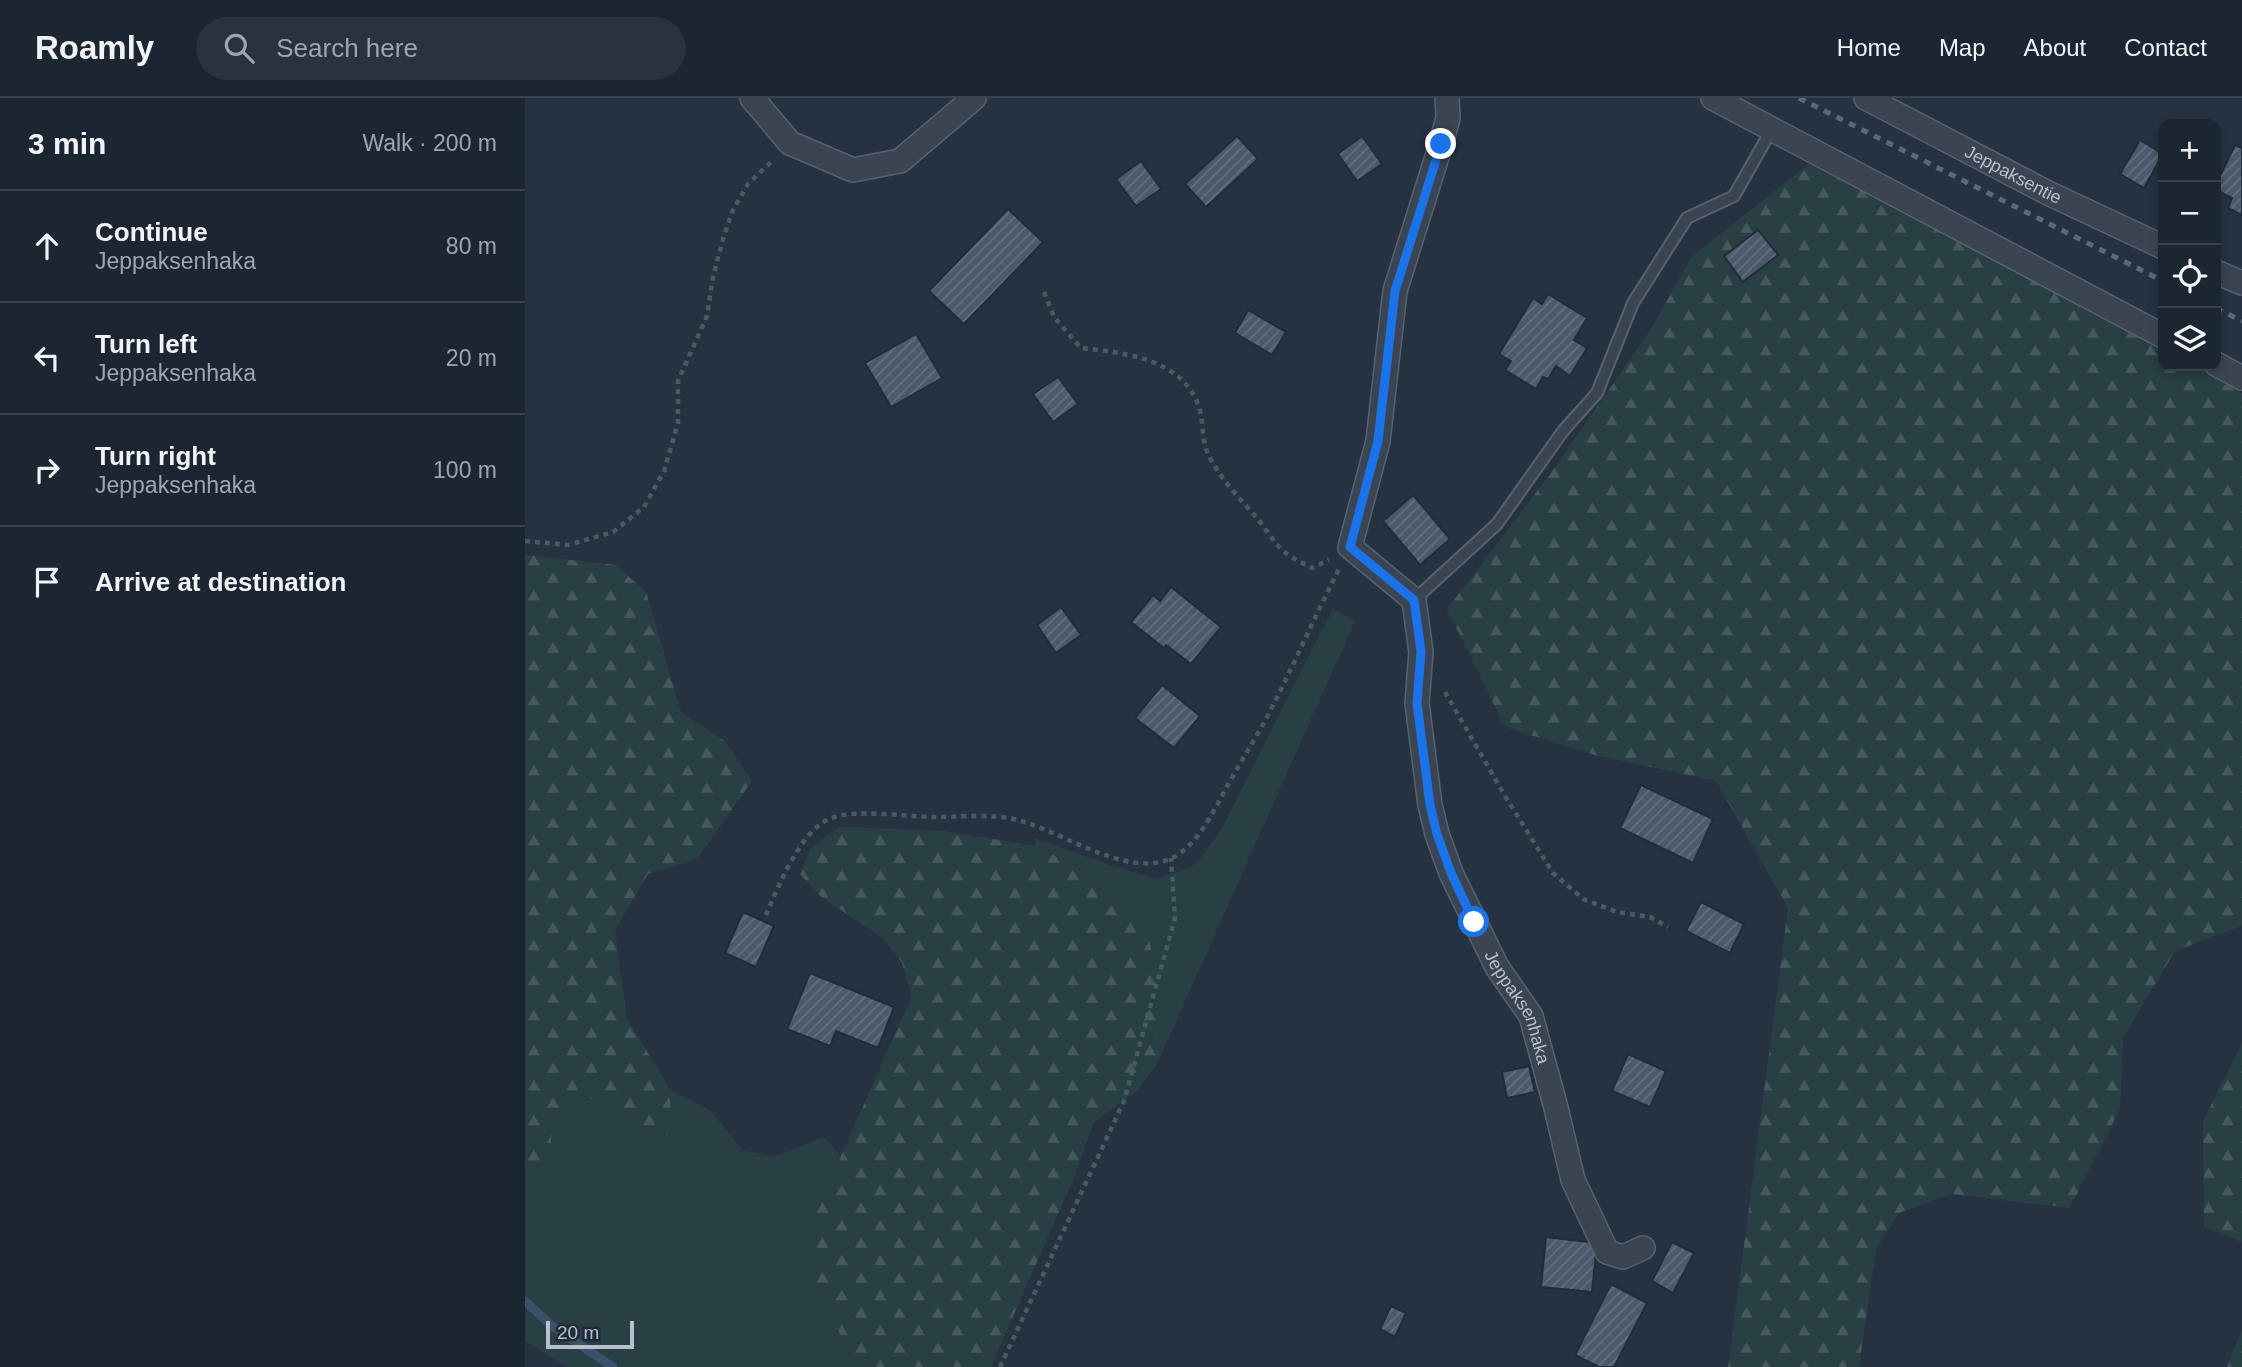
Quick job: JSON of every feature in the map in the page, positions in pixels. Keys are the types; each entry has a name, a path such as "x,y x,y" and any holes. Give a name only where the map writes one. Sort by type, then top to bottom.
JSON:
{"street":[{"path":"752,98 790,143 853,170 900,161 974,98"},
{"path":"1414,600 1350,547 1378,441 1395,291 1441,144 1448,118 1447,98"},
{"path":"1713,98 2158,333"},
{"name":"Jeppaksentie","path":"1866,98 2047,193 2159,245"},
{"path":"2221,274 2242,283"},
{"path":"2221,367 2242,378"},
{"name":"Jeppaksenhaka","path":"1414,600 1421,652 1417,703 1430,805 1437,834 1451,873 1497,967 1531,1016 1573,1180 1592,1223 1607,1252 1623,1257 1643,1248"}],"lane":[{"path":"1414,600 1497,524 1563,431 1597,393 1633,303 1687,218 1734,195 1772,129"}],"path":[{"path":"525,541 568,545 579,542 613,532 644,507 664,471 678,423 678,381 707,316 713,277 732,212 748,184 790,143"},
{"path":"1044,292 1054,317 1081,348 1123,353 1154,362 1172,370 1188,383 1199,408 1202,438 1209,456 1281,549 1312,568 1350,547"},
{"path":"766,915 785,871 802,845 828,819 856,814 1010,818 1136,863 1152,863 1171,858 1183,851 1213,810 1267,716 1350,547"},
{"path":"1421,652 1553,873 1583,899 1617,912 1650,917 1668,927"},
{"path":"1000,1367 1124,1101 1175,918 1171,858"}],"green space":[{"path":"1813,161 2158,347 2158,371 2201,371 2242,393 2242,926 2175,951 2123,1038 2120,1109 2070,1208 1951,1194 1899,1213 1876,1249 1859,1367 1728,1367 1788,908 1716,781 1595,755 1505,727 1447,609 1551,473 1651,329 1692,256"},
{"path":"525,555 616,565 646,592 681,712 725,741 752,781 697,859 648,874 615,931 627,1019 671,1090 668,1135 648,1147 622,1118 597,1097 576,1104 552,1129 549,1170 532,1173 525,1164"},
{"path":"1333,609 1355,621 1157,1064 1163,1000 1105,882 1036,846 1034,838 1157,879 1195,865 1220,832"},
{"path":"839,827 944,831 1036,846 1105,882 1149,940 1163,1000 1157,1064 1139,1089 1094,1122 1072,1182 991,1367 872,1367 849,1353 810,1270 817,1210 912,996 902,963 883,938 820,896 800,874 811,848"},
{"path":"2242,1043 2242,1242 2204,1227 2203,1121"},
{"path":"671,1090 711,1111 742,1150 774,1157 824,1137 841,1156 817,1210 849,1353 872,1367 567,1367 525,1341 525,1164 532,1173 552,1129 576,1104 597,1097 622,1118 649,1147 668,1135"},
{"path":"2242,1330 2242,1367 2227,1367"}],"building":[{"path":"1237,136 1258,159 1206,207 1185,184"},
{"path":"1362,136 1382,164 1357,181 1338,154"},
{"path":"2140,140 2158,151 2158,163 2144,188 2120,174"},
{"path":"2235,145 2242,148 2242,215 2228,208 2232,198 2221,192 2221,174"},
{"path":"1141,161 1161,189 1136,206 1116,179"},
{"path":"1008,209 1043,242 964,324 929,291"},
{"path":"1758,230 1778,255 1743,282 1724,256"},
{"path":"1548,294 1587,318 1574,340 1587,348 1570,376 1556,366 1548,379 1543,377 1536,389 1505,370 1511,361 1499,354 1533,298 1542,304"},
{"path":"1248,310 1286,332 1272,355 1235,333"},
{"path":"916,334 942,378 891,407 865,363"},
{"path":"1058,377 1078,404 1053,422 1033,394"},
{"path":"1413,495 1450,539 1420,565 1383,521"},
{"path":"1171,587 1221,627 1191,664 1166,645 1164,648 1131,622 1153,595 1160,601"},
{"path":"1061,607 1081,635 1056,653 1037,625"},
{"path":"1162,685 1200,716 1174,748 1135,718"},
{"path":"1641,785 1713,819 1693,863 1620,828"},
{"path":"1701,902 1744,924 1730,953 1686,931"},
{"path":"743,912 774,926 756,967 725,953"},
{"path":"810,973 894,1007 878,1048 836,1031 830,1046 787,1029"},
{"path":"1628,1054 1666,1071 1650,1107 1612,1091"},
{"path":"1529,1066 1535,1092 1507,1098 1502,1072"},
{"path":"1546,1237 1597,1243 1592,1292 1541,1287"},
{"path":"1672,1242 1694,1253 1673,1293 1652,1281"},
{"path":"1611,1284 1647,1303 1614,1367 1599,1367 1575,1355"},
{"path":"1391,1306 1406,1313 1395,1337 1380,1329"}],"waterway":[{"path":"525,1301 551,1325 613,1367"}],"railway":[{"path":"1799,98 2158,278"},
{"path":"2221,310 2242,321"}],"route":[{"path":"1441,144 1395,291 1378,441 1350,547 1414,600 1421,652 1417,703 1430,805 1451,873 1474,922"}]}
